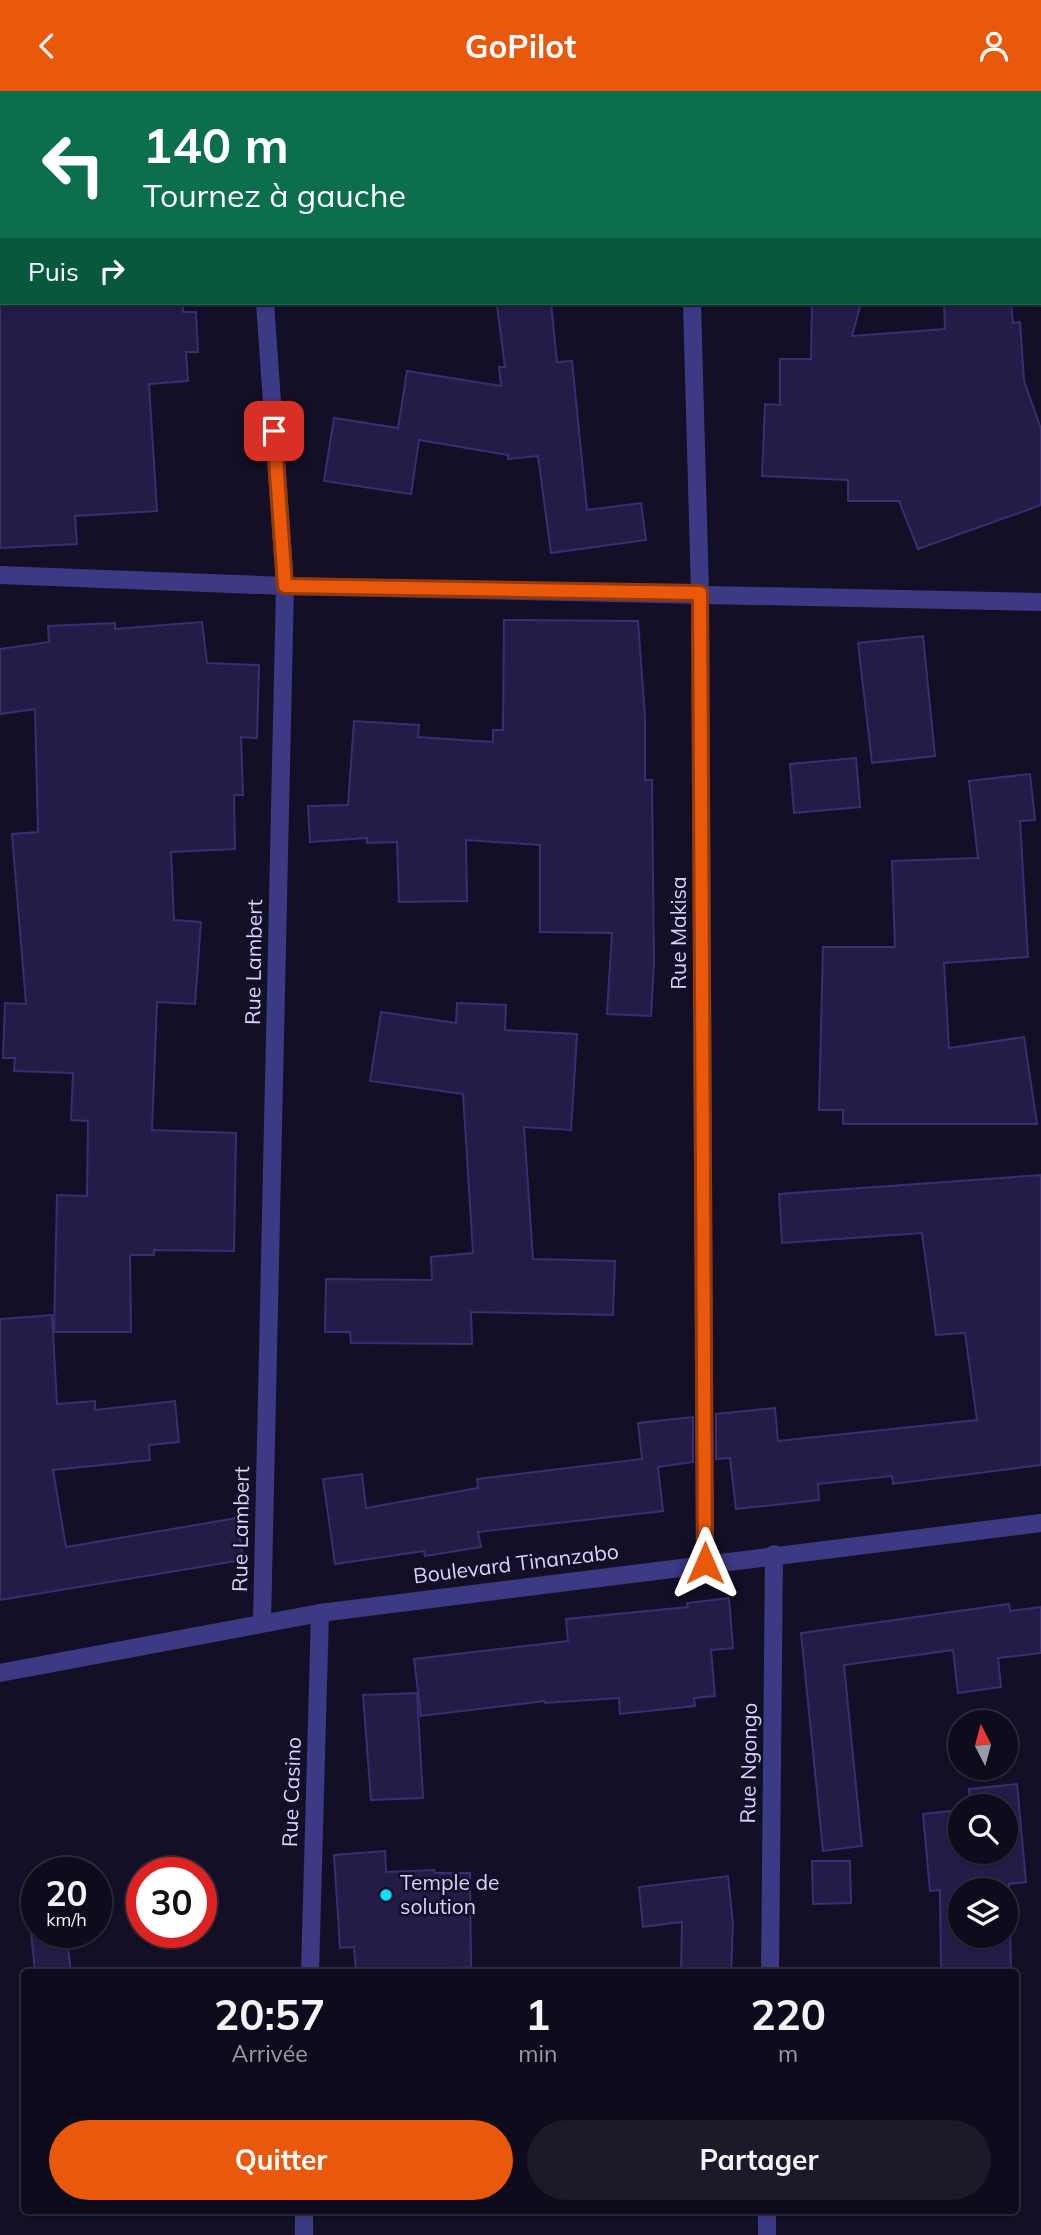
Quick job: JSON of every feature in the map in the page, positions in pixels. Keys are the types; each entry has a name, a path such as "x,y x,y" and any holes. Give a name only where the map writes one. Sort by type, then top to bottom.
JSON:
{"street":[{"name":"Rue Lambert","path":"262,1622 285,586 265,305"},
{"name":"Rue Makisa","path":"692,305 700,593 705,1563"},
{"path":"0,575 285,586 1041,602"},
{"name":"Boulevard Tinanzabo","path":"0,1673 320,1613 774,1554 1041,1523"},
{"name":"Rue Ngongo","path":"770,1969 774,1554"},
{"name":"Rue Casino","path":"310,1969 320,1613"},
{"path":"304,2214 304,2235"},
{"path":"767,2214 767,2235"}],"building":[{"path":"0,305 183,305 183,312 196,312 198,352 186,352 188,381 149,384 157,511 75,516 77,544 0,548"},
{"path":"551,305 557,362 572,361 587,510 641,503 646,540 551,553 538,456 508,459 508,455 419,440 411,494 324,481 334,418 398,428 407,371 501,386 499,367 505,367 497,306"},
{"path":"812,305 860,305 852,336 945,329 944,305 1011,305 1013,323 1020,322 1024,381 1041,429 1041,505 918,549 899,501 848,501 848,480 762,476 765,404 780,405 780,359 811,359"},
{"path":"504,620 638,621 645,716 645,780 652,780 654,964 651,1016 607,1014 612,933 540,932 540,845 466,840 467,901 399,902 397,842 367,843 367,838 310,842 308,806 348,805 354,721 419,725 418,737 493,742 493,730 503,730"},
{"path":"202,622 207,663 259,665 257,738 241,737 243,795 234,795 235,849 171,852 174,920 201,922 195,1004 157,1002 152,1130 236,1133 234,1251 154,1250 154,1255 130,1255 131,1332 54,1332 57,1195 87,1196 88,1121 71,1120 73,1073 14,1071 15,1058 3,1058 5,1003 26,1004 12,834 38,832 35,709 0,714 0,649 49,642 48,626 115,623 115,629"},
{"path":"923,636 935,756 872,763 858,643"},
{"path":"856,758 860,807 794,813 790,764"},
{"path":"1030,774 1035,820 1020,821 1028,957 944,963 949,1048 1024,1037 1037,1124 843,1124 843,1110 819,1110 823,947 895,947 892,861 978,858 969,781"},
{"path":"457,1003 506,1005 505,1030 577,1034 571,1130 524,1127 533,1259 615,1261 613,1315 471,1312 472,1344 351,1343 350,1332 325,1332 326,1279 432,1280 431,1257 473,1253 463,1094 370,1081 381,1012 456,1023"},
{"path":"1041,1175 1041,1465 893,1484 892,1476 818,1484 819,1500 736,1509 730,1458 716,1459 716,1414 775,1408 778,1441 977,1420 965,1333 936,1335 922,1233 782,1243 779,1194"},
{"path":"52,1315 57,1404 95,1401 95,1410 175,1401 179,1442 149,1445 150,1460 53,1470 66,1547 237,1518 243,1560 0,1600 0,1319"},
{"path":"693,1417 693,1462 658,1467 663,1511 478,1532 481,1547 425,1556 424,1551 335,1564 323,1479 362,1474 366,1508 478,1488 477,1479 642,1459 638,1423"},
{"path":"729,1598 733,1648 711,1650 715,1696 694,1698 695,1706 620,1714 619,1698 545,1701 421,1716 414,1659 568,1641 566,1619 688,1607 687,1603"},
{"path":"1009,1604 1010,1611 1041,1607 1041,1653 998,1658 1001,1687 958,1693 953,1650 844,1665 862,1846 823,1851 801,1633"},
{"path":"417,1693 423,1798 371,1800 363,1695"},
{"path":"1017,1784 1018,1794 969,1794 969,1789"},
{"path":"1018,1795 1026,1882 1018,1883 1018,1878 948,1878 948,1948 1010,1948 1011,1969 941,1969 940,1890 930,1891 923,1814 948,1811 948,1864 1018,1864"},
{"name":"Temple de solution","path":"385,1851 386,1872 434,1870 435,1873 470,1873 471,1967 356,1969 354,1947 340,1948 334,1855"},
{"path":"812,1861 850,1861 851,1903 813,1904"},
{"path":"728,1876 733,1924 731,1969 681,1969 682,1922 643,1927 639,1887"},
{"path":"33,1948 68,1948 71,1969 35,1969"}],"place":[{"name":"Temple de solution","path":"386,1895"}],"route":[{"path":"274,431 285,586 700,593 705,1563"}]}
